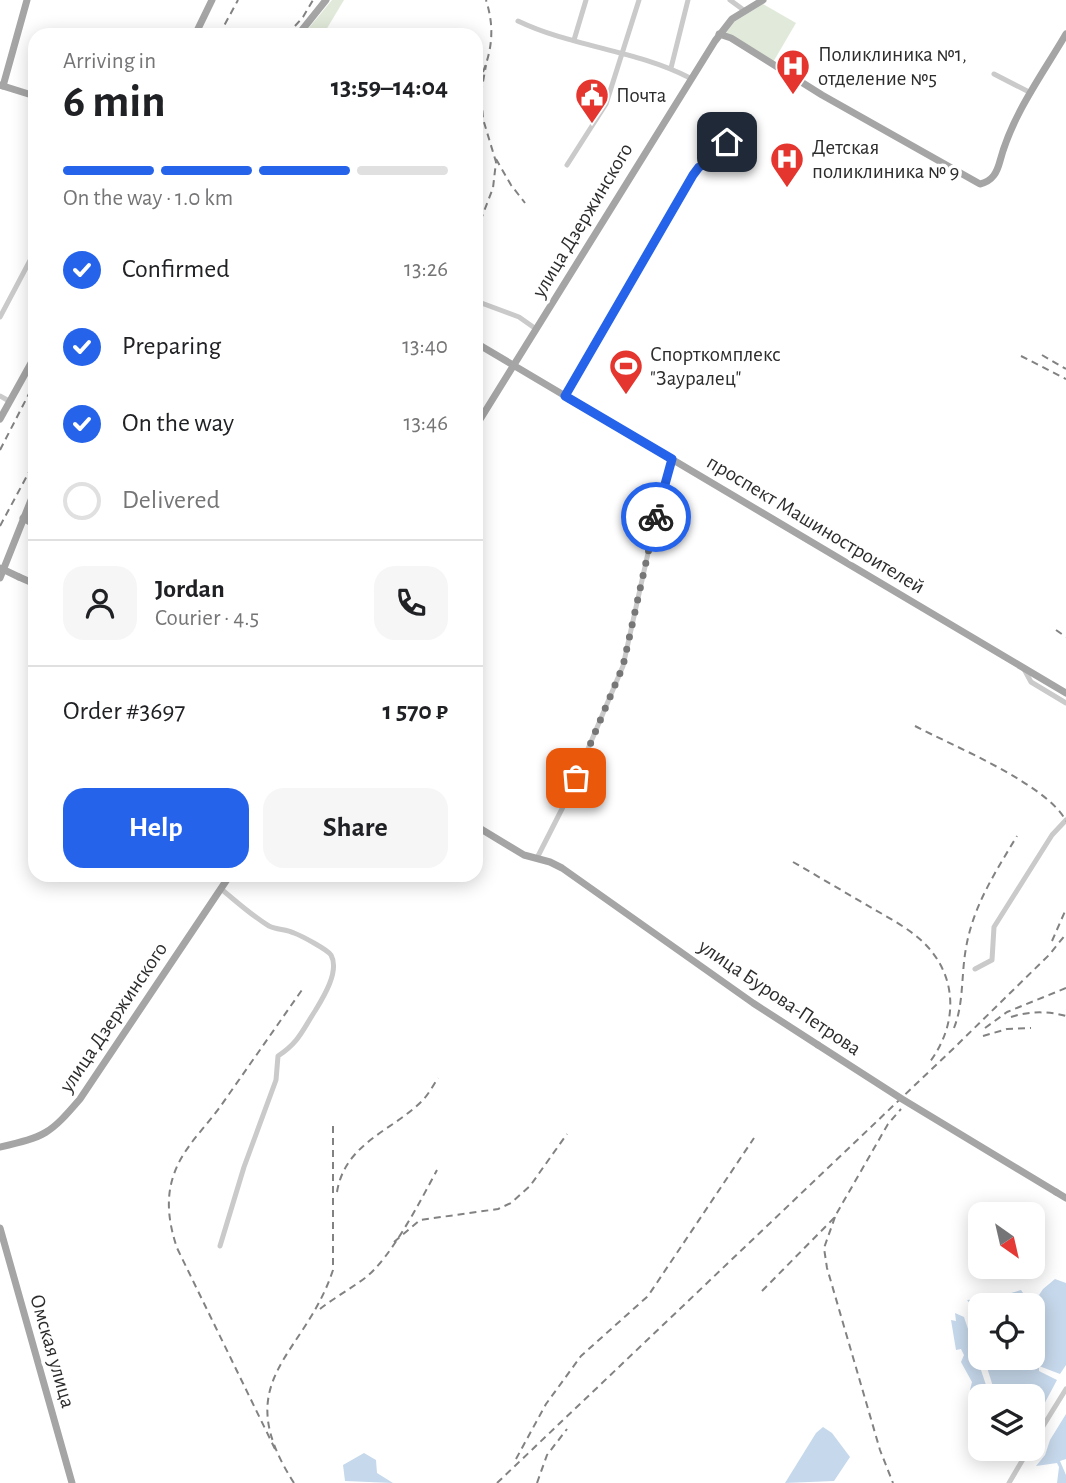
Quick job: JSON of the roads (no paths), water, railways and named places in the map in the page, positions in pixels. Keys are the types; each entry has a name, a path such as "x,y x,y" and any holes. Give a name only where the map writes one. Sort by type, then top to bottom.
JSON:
{"main road":[{"path":"27,0 1,85 28,94"},
{"path":"198,28 212,0"},
{"path":"304,28 326,0"},
{"name":"улица Дзержинского","path":"483,414 719,34 732,19 763,0"},
{"path":"719,34 731,38 822,95 971,181 984,183 996,172 1011,127 1066,34"},
{"name":"проспект Машиностроителей","path":"483,347 1065,692"},
{"path":"0,419 28,368"},
{"path":"0,578 28,506"},
{"path":"23,518 28,521"},
{"path":"0,568 28,580"},
{"name":"улица Бурова-Петрова","path":"483,829 524,855 550,862 573,875 753,1003 902,1099 1062,1194"},
{"name":"улица Дзержинского","path":"0,1147 30,1140 55,1127 72,1107 226,882"},
{"name":"Омская улица","path":"0,1228 72,1483"}],"street":[{"path":"574,40 586,0"},
{"path":"567,165 606,104 639,0"},
{"path":"671,68 688,0"},
{"path":"730,0 745,10"},
{"path":"518,21 671,68 690,78"},
{"path":"994,75 1031,93"},
{"path":"0,95 1,85"},
{"path":"565,396 693,175 699,167 715,160 727,142"},
{"path":"0,317 28,264"},
{"path":"483,304 519,317 536,329"},
{"path":"0,396 9,401"},
{"path":"537,858 566,801 623,666 660,499 672,459"},
{"path":"1024,669 1031,682 1066,703"},
{"path":"975,969 992,960 994,928 1052,835 1066,820"},
{"path":"220,1246 244,1167 276,1080 278,1056 293,1046 324,999 334,962 324,949 292,932 267,925 221,889"},
{"path":"1045,1423 1066,1389"},
{"path":"1009,1483 1023,1461"}],"water":[{"path":"1055,1279 1066,1283 1066,1365 1060,1374 1045,1368 1045,1293 1040,1293"},
{"path":"955,1313 964,1317 968,1329 968,1370 981,1370 986,1384 972,1384 961,1362 964,1355 961,1349 956,1350 951,1320 956,1321"},
{"path":"988,1370 1039,1370 1057,1380 1045,1402 1045,1384 992,1384"},
{"path":"1066,1414 1066,1459 1060,1461 1066,1475 1066,1483 1057,1483 1057,1463 1036,1466 1040,1461 1045,1461 1050,1440"},
{"path":"823,1427 832,1433 850,1457 834,1481 785,1483 816,1433"},
{"path":"364,1453 376,1460 377,1473 393,1483 345,1481 343,1465"}],"railway":[{"path":"223,28 238,0"},
{"path":"293,28 313,0"},
{"path":"483,72 491,36 486,0"},
{"path":"483,82 486,65"},
{"path":"483,119 496,162 493,188 483,214"},
{"path":"496,159 525,203"},
{"path":"1042,355 1066,369"},
{"path":"1021,356 1066,379"},
{"path":"0,450 28,396"},
{"path":"0,526 28,474"},
{"path":"1056,630 1066,637"},
{"path":"915,726 1020,780 1056,807 1066,821"},
{"path":"954,1028 969,933 986,889 1017,836"},
{"path":"793,862 905,927 934,955 943,969 950,1001 945,1033 929,1063"},
{"path":"1052,941 1066,909"},
{"path":"497,1483 956,1046 1049,955 1066,934"},
{"path":"275,1449 177,1248 170,1221 169,1202 171,1183 183,1156 304,987"},
{"path":"985,1028 1007,1012 1066,988"},
{"path":"1011,1017 1038,1012 1066,1016"},
{"path":"983,1036 1007,1029 1031,1028"},
{"path":"337,1192 349,1161 371,1139 422,1101 438,1078"},
{"path":"762,1291 834,1218 888,1124 901,1109"},
{"path":"294,1483 275,1448 268,1418 269,1393 278,1370 320,1300 333,1270 333,1125"},
{"path":"394,1242 420,1220 498,1209 511,1203 530,1186 567,1134"},
{"path":"516,1459 546,1404 581,1356 648,1296 754,1138"},
{"path":"320,1309 375,1269 405,1228 437,1170"},
{"path":"835,1217 824,1248 827,1268 880,1450 893,1483"},
{"path":"537,1483 547,1455 567,1429"}],"place":[{"name":"Поликлиника №1, отделение №5","path":"793,96"},
{"name":"Почта","path":"592,125"},
{"name":"Детская поликлиника № 9","path":"787,189"},
{"name":"Спорткомплекс \"Зауралец\"","path":"626,396"}]}
